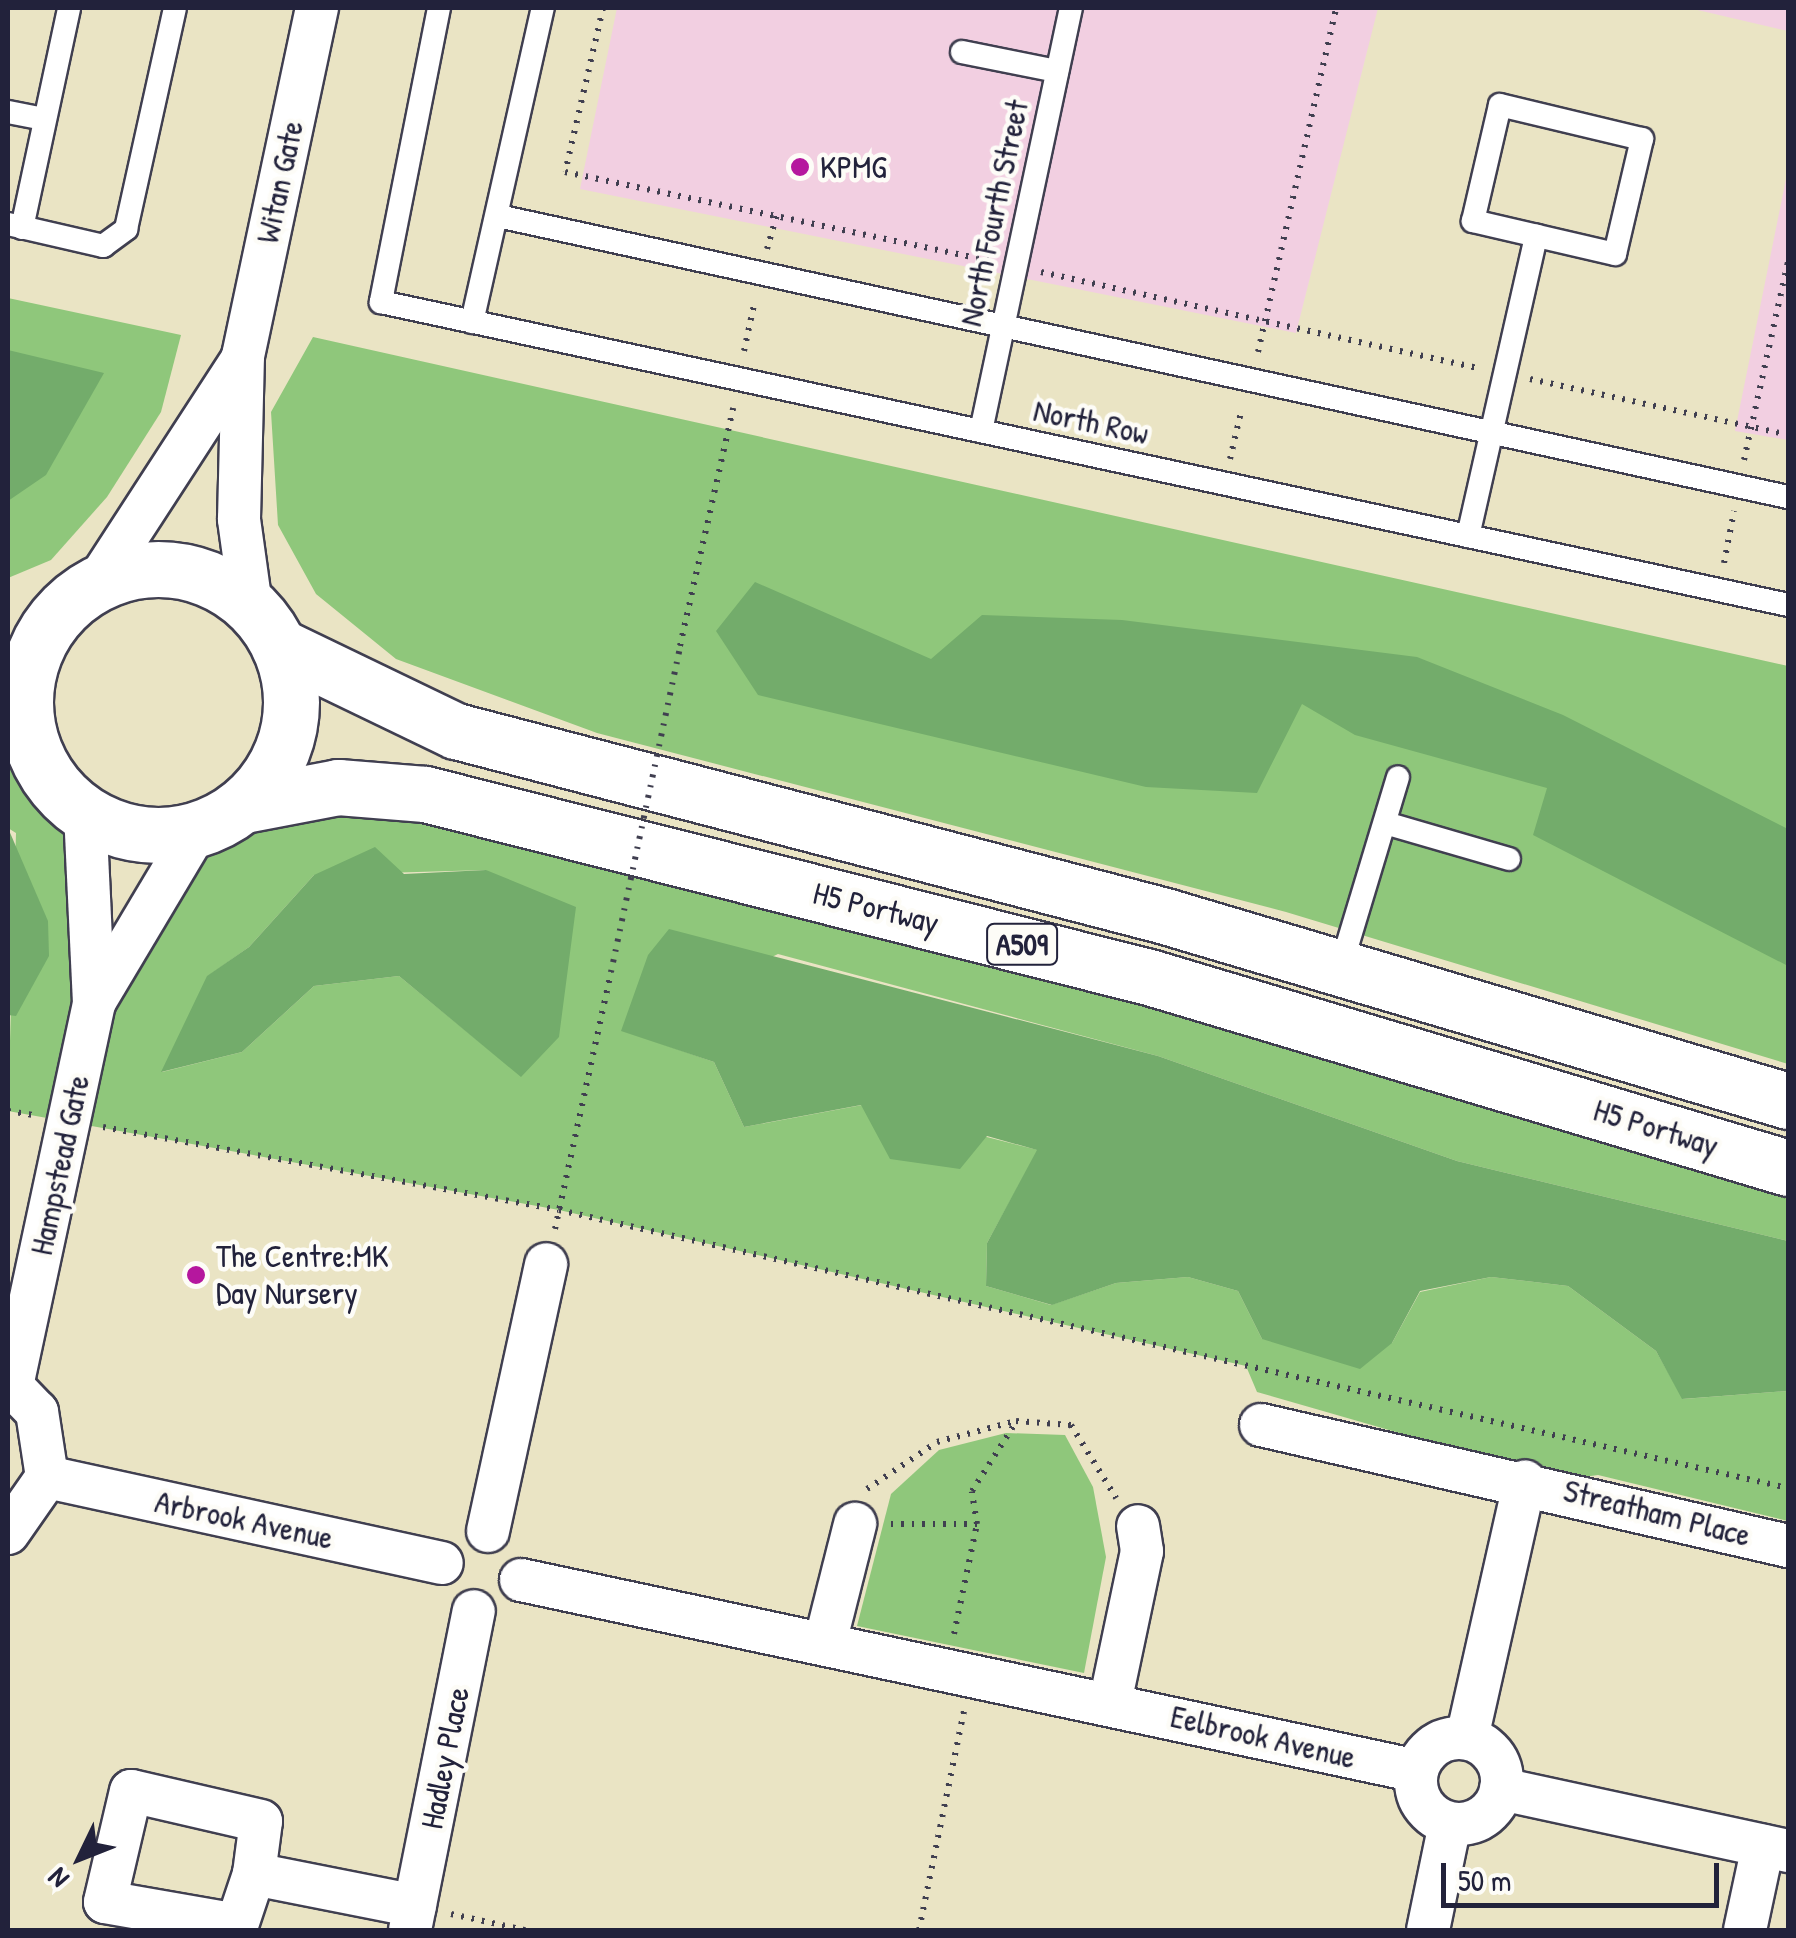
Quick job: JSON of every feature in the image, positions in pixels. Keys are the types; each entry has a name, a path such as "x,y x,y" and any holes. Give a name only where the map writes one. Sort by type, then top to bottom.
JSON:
{"main road":[{"path":"8,612 178,570 265,626 288,732 272,772 220,817 120,831 85,814 26,761 25,687 38,643 80,595"},
{"name":"H5 Portway","path":"265,626 456,731 1341,966 1788,1101"},
{"name":"H5 Portway","path":"220,817 338,787 426,794 1149,977 1788,1168"}],"street":[{"name":"Witan Gate","path":"265,626 239,519 244,356 316,8"},
{"name":"Witan Gate","path":"80,595 244,356"},
{"name":"Hampstead Gate","path":"10,1387 94,1003 85,814"},
{"name":"Hampstead Gate","path":"94,1003 220,817"},
{"path":"488,1531 546,1264"},
{"path":"8,1533 47,1477 37,1412 10,1387"},
{"name":"Streatham Place","path":"1262,1425 1525,1481 1788,1546"},
{"name":"Arbrook Avenue","path":"47,1477 442,1564"},
{"name":"Streatham Place","path":"1467,1738 1525,1481"},
{"path":"826,1640 855,1524"},
{"path":"1110,1703 1142,1551 1138,1526"},
{"path":"488,1531 511,1542 521,1580 498,1608 474,1610 445,1588 442,1564 464,1534 488,1531"},
{"name":"Eelbrook Avenue","path":"521,1580 826,1640 1417,1771"},
{"name":"Hadley Place","path":"413,1918 474,1610"},
{"path":"1467,1738 1498,1762 1501,1790 1488,1813 1450,1824 1427,1810 1417,1771 1430,1749 1467,1738"},
{"path":"1501,1790 1776,1849 1745,1930"},
{"path":"1428,1930 1450,1824"},
{"path":"254,1874 413,1918"}],"lane":[{"path":"69,8 15,226 103,246 126,229 176,8"},
{"name":"North Row","path":"439,8 380,302 1788,605"},
{"path":"472,322 544,8"},
{"name":"North Fourth Street","path":"981,431 1071,8"},
{"path":"962,52 1057,71"},
{"path":"1500,106 1642,139 1614,254 1536,236 1473,221 1500,106"},
{"path":"8,112 44,119"},
{"path":"498,216 1788,497"},
{"path":"1468,536 1536,236"},
{"path":"1341,966 1398,777"},
{"path":"1384,823 1509,859"}],"path":[{"path":"603,8 565,172 1016,266 1788,436"},
{"path":"1224,483 1249,380 1268,322 1336,8"},
{"path":"1719,590 1788,261"},
{"path":"546,1264 739,379"},
{"path":"8,1111 559,1210 1788,1488"},
{"path":"977,1524 855,1524 868,1486 923,1450 1016,1422 1071,1425 1138,1526"},
{"path":"919,1930 977,1524 972,1491 1016,1422"},
{"path":"413,1918 525,1930"}],"shaded area":[{"path":"617,8 1378,8 1296,333 580,189"},
{"path":"1689,8 1788,8 1788,31"},
{"path":"1788,169 1788,440 1735,431"}],"green space":[{"path":"8,298 181,335 161,412 107,497 51,560 8,578"},
{"path":"313,337 1788,666 1788,1064 1286,912 597,733 396,659 316,594 278,525 271,412"},
{"path":"8,350 104,373 46,475 8,501"},
{"path":"755,582 931,659 982,615 1122,620 1417,657 1563,715 1788,829 1788,966 1533,835 1547,788 1355,735 1302,704 1257,793 1146,787 758,695 716,631"},
{"path":"8,750 85,814 94,1000 197,830 425,794 1788,1179 1788,1241 1457,1161 1158,1056 778,954 622,1030 714,1062 744,1127 862,1105 1038,1150 987,1243 986,1286 1051,1305 1116,1283 1188,1277 1238,1291 1262,1339 1392,1343 1420,1292 1491,1277 1568,1286 1656,1351 1683,1399 1788,1391 1788,1521 1598,1475 1562,1480 1257,1392 1246,1366 559,1210 8,1111 16,833 8,828","holes":["486,870 521,1076 399,976 314,986 242,1052 162,1072 208,976 249,947 314,875"]},
{"path":"8,828 48,921 49,956 16,1016 8,1015"},
{"path":"375,847 404,874 486,870 576,907 559,1037 521,1077 399,976 314,986 242,1052 161,1072 207,976 249,947 314,875"},
{"path":"669,929 1158,1056 1457,1161 1788,1241 1788,1391 1682,1399 1656,1351 1568,1286 1491,1277 1420,1291 1392,1343 1360,1369 1262,1339 1238,1291 1188,1277 1116,1283 1052,1305 986,1286 987,1243 1037,1150 987,1136 960,1169 890,1159 861,1105 744,1127 714,1062 621,1031 648,955"},
{"path":"1006,1433 1065,1435 1093,1487 1106,1557 1084,1673 857,1626 891,1494 939,1450"}],"place":[{"name":"KPMG","path":"800,167"},
{"name":"The Centre:MK Day Nursery","path":"196,1275"}]}
